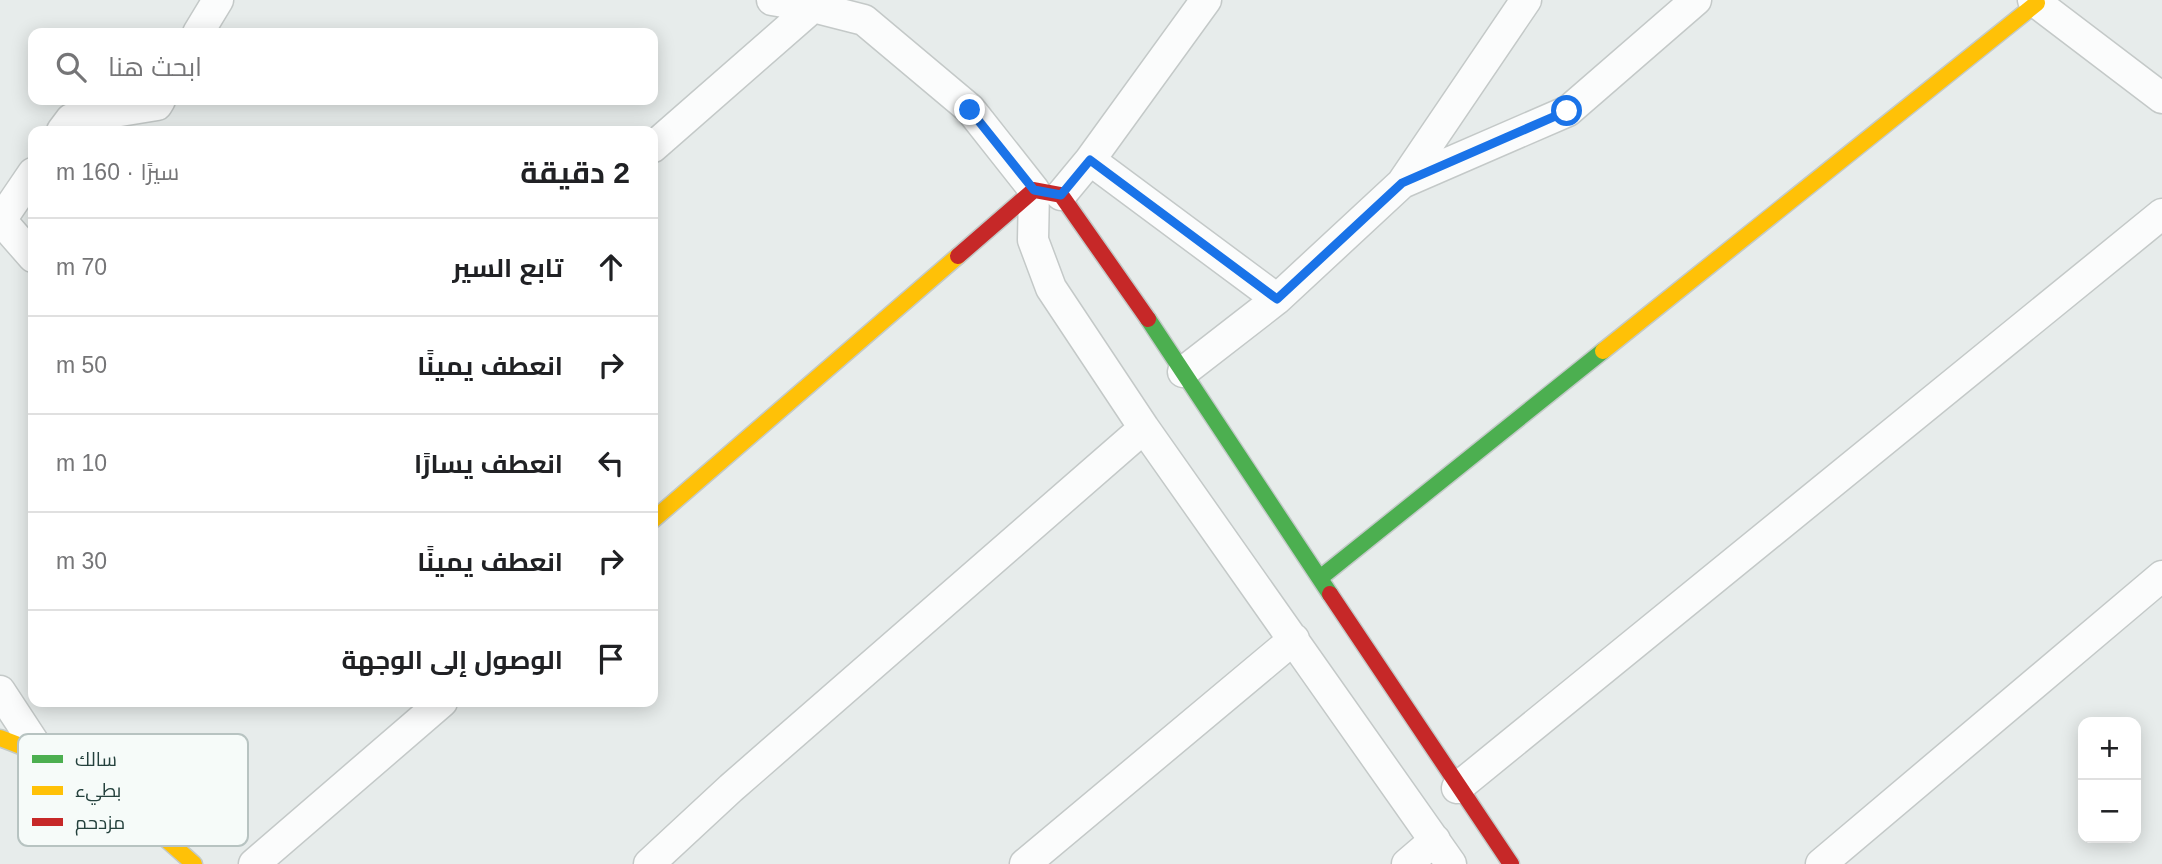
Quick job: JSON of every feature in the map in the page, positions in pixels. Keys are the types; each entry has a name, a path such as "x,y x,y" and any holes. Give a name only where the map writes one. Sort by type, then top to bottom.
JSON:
{"street":[{"path":"201,28 218,0"},
{"path":"772,0 817,3 864,20 970,110 1094,239 1457,788 1511,864"},
{"path":"658,516 1090,160 1206,0"},
{"path":"1183,372 1277,299 1402,183 1526,0"},
{"path":"1402,183 1567,111 1696,0"},
{"path":"1320,578 2035,2 2162,98"},
{"path":"658,143 817,3"},
{"path":"66,126 71,119 157,105"},
{"path":"1090,160 1277,299"},
{"path":"28,180 0,220 28,251"},
{"path":"1048,193 1033,240 1051,288 1144,428 1443,852 1407,864"},
{"path":"1457,788 2162,214"},
{"path":"649,864 731,788 1144,428"},
{"path":"1821,864 2162,576"},
{"path":"1025,864 1294,639"},
{"path":"0,691 28,734"},
{"path":"254,864 412,711"},
{"path":"0,738 18,745"},
{"path":"174,846 194,864"}],"traffic: fast":[{"path":"1148,319 1330,594"},
{"path":"1320,578 1603,351"}],"traffic: slow":[{"path":"1603,351 2037,3"},
{"path":"658,516 958,256"},
{"path":"0,738 18,745"},
{"path":"173,846 194,864"}],"traffic: jam":[{"path":"958,256 1034,190 1061,195 1148,319"},
{"path":"1330,594 1511,864"}],"route":[{"path":"970,110 1034,190 1061,195 1090,160 1277,299 1402,183 1567,111"}]}
